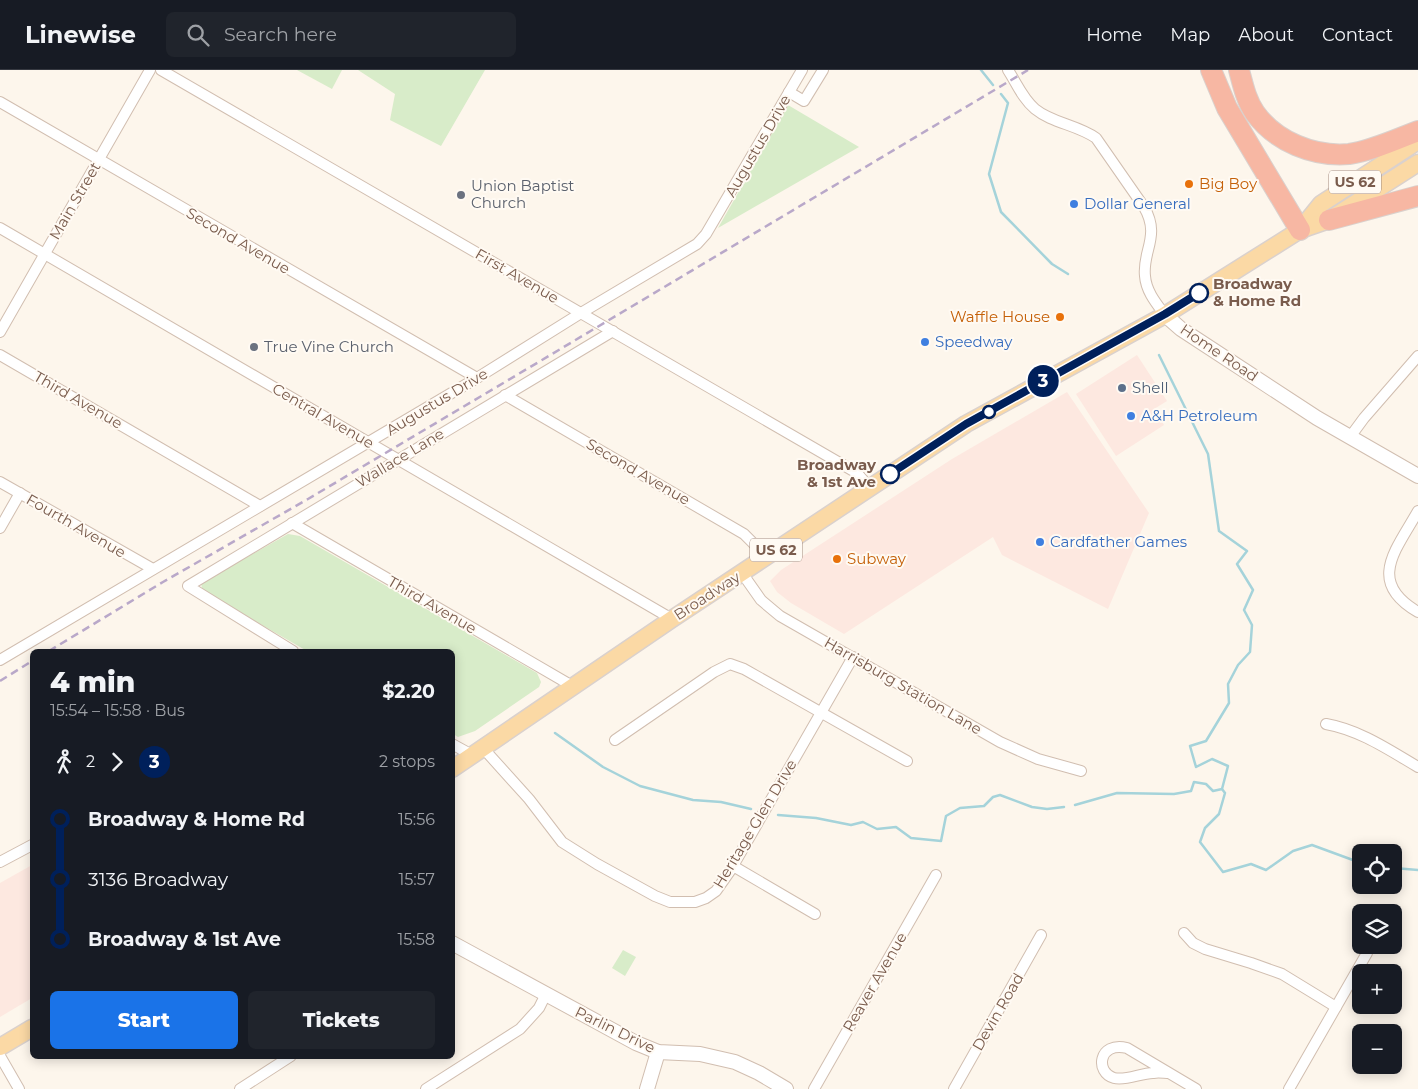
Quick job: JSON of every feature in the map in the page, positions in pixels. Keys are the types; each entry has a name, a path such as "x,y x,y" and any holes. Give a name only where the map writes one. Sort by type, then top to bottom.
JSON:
{"highway":[{"path":"1211,70 1227,108 1300,230"},
{"path":"1239,70 1244,92 1255,113 1274,132 1296,146 1320,153 1349,154 1383,145 1418,131"},
{"path":"1329,220 1418,196"}],"main road":[{"name":"US 62","path":"1300,230 1321,204 1418,141"},
{"name":"US 62","path":"1300,230 1329,220 1418,163"},
{"name":"Broadway","path":"455,767 672,619 966,424 1165,314 1300,230"},
{"path":"0,1047 30,1029"}],"street":[{"name":"Main Street","path":"0,332 150,70"},
{"name":"First Avenue","path":"161,70 857,473 870,488"},
{"name":"Augustus Drive","path":"0,660 370,442 697,244 706,234 802,70"},
{"path":"789,92 804,101 822,70"},
{"name":"Home Road","path":"1008,70 1022,94 1036,111 1087,132 1096,138 1144,207 1148,215 1152,235 1145,276 1151,296 1165,314 1181,329 1317,418 1418,476"},
{"name":"Second Avenue","path":"0,102 477,378"},
{"name":"Central Avenue","path":"0,228 672,619"},
{"name":"Wallace Lane","path":"290,649 188,586 612,331"},
{"name":"Third Avenue","path":"0,355 260,506"},
{"path":"1350,437 1418,356"},
{"name":"Second Avenue","path":"505,395 744,534 766,556"},
{"name":"Fourth Avenue","path":"0,482 153,569"},
{"path":"0,528 20,493"},
{"path":"1418,511 1394,554 1389,574 1395,593 1401,601 1418,612"},
{"name":"Third Avenue","path":"292,523 574,687"},
{"name":"Harrisburg Station Lane","path":"742,573 769,608 1015,749 1038,759 1081,771"},
{"name":"Heritage Glen Drive","path":"478,752 528,799 562,842 655,896 670,902 695,902 706,898 716,891 734,866 853,657"},
{"path":"615,740 714,672 730,664 744,669 907,761"},
{"path":"1326,724 1365,736 1418,767"},
{"path":"455,745 478,752"},
{"path":"0,862 30,845"},
{"path":"734,866 815,914"},
{"name":"Reaver Avenue","path":"814,1089 936,875"},
{"path":"1184,933 1193,943 1205,949 1251,962 1282,974 1336,1007"},
{"name":"Devin Road","path":"954,1089 1042,935"},
{"name":"Parlin Drive","path":"455,945 636,1043 658,1052 700,1054 735,1062 759,1073 786,1089"},
{"path":"1289,1089 1366,954"},
{"path":"426,1089 520,1029 539,1008 546,994"},
{"path":"1169,1074 1152,1073 1114,1078 1105,1073 1102,1066 1102,1058 1106,1051 1112,1047 1127,1048 1196,1089"},
{"path":"647,1089 658,1052"},
{"path":"0,1056 19,1089"},
{"path":"240,1089 285,1059"}],"shaded area":[{"path":"1137,355 1167,401 1154,409 1164,425 1116,456 1076,394"},
{"path":"1067,392 1149,513 1108,609 1002,555 993,537 844,634 791,603 777,592 770,581 781,570 952,459"},
{"path":"30,866 30,999 0,1017 0,883"}],"green space":[{"path":"297,70 342,70 332,89"},
{"path":"358,70 485,70 441,146 390,120 395,94"},
{"path":"788,105 859,147 718,228"},
{"path":"288,534 300,536 537,673 541,682 539,687 475,731 458,737 455,735 455,649 304,649 206,593 201,583"},
{"path":"623,950 636,957 625,976 612,968"}],"waterway":[{"path":"981,70 993,85"},
{"path":"1001,94 1008,103 989,174 1001,212 1052,264 1068,274"},
{"path":"1159,355 1208,454 1219,531 1247,551 1237,564 1253,590 1244,610 1252,625 1250,652 1238,665 1228,684 1229,703 1206,741 1190,746 1196,767 1212,759 1228,766 1222,789 1225,793 1219,814 1205,828 1200,842 1223,872 1251,864 1266,870 1293,851 1312,845 1352,860"},
{"path":"555,733 603,767 640,786 693,800 721,802 751,809"},
{"path":"1075,805 1117,793 1174,794 1191,791 1194,782 1206,784 1213,791 1222,789"},
{"path":"778,815 816,818 851,825 863,822 877,829 896,827 911,838 941,841 946,816 960,808 984,806 993,797 1000,795 1032,807 1047,809 1064,807"},
{"path":"1402,869 1418,870"}],"railway":[{"path":"52,649 1028,70"},
{"path":"0,681 30,662"}],"bus line":[{"name":"3","path":"890,474 966,424 1165,314 1199,293"}],"place":[{"name":"Big Boy","path":"1189,184"},
{"name":"Union Baptist Church","path":"461,195"},
{"name":"Dollar General","path":"1074,204"},
{"name":"Broadway & Home Rd","path":"1199,293"},
{"name":"Waffle House","path":"1060,317"},
{"name":"Speedway","path":"925,342"},
{"name":"True Vine Church","path":"254,347"},
{"name":"Shell","path":"1122,388"},
{"name":"A&H Petroleum","path":"1131,416"},
{"name":"Broadway & 1st Ave","path":"890,474"},
{"name":"Cardfather Games","path":"1040,542"},
{"name":"Subway","path":"837,559"}]}
